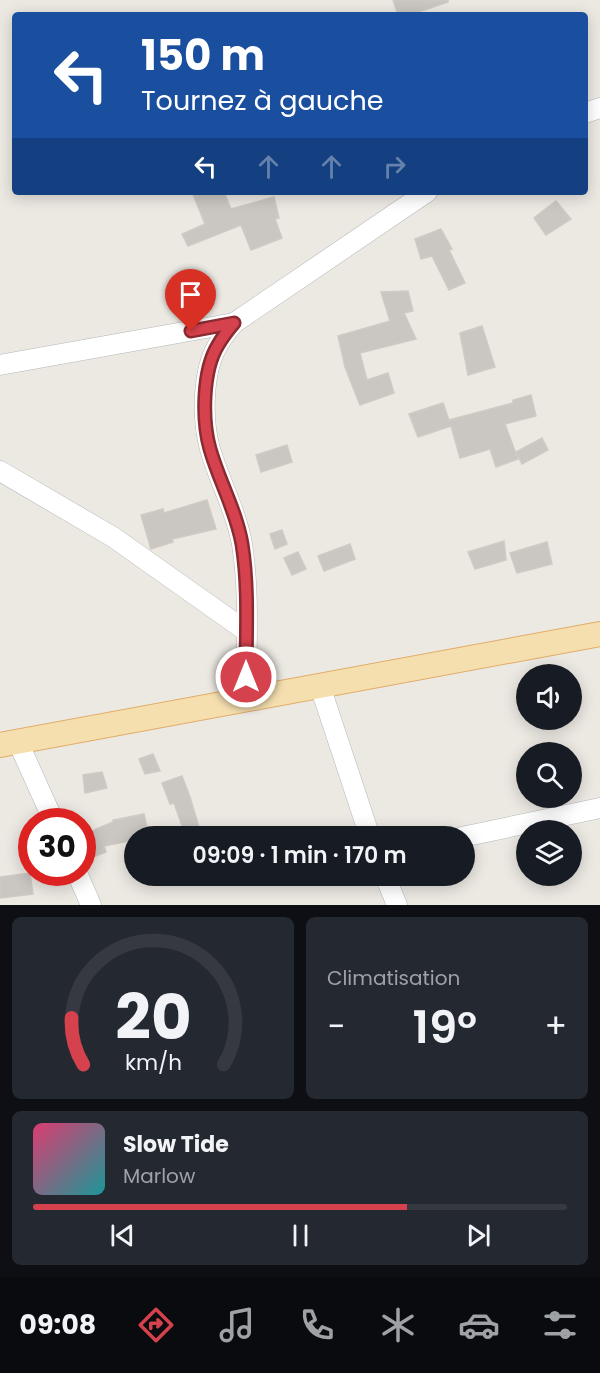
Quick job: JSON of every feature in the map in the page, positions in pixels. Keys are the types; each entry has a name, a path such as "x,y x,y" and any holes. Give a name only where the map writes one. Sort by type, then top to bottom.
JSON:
{"main road":[{"path":"9,743 600,634"}],"street":[{"path":"246,700 246,584 242,544 235,512 210,448 204,412 206,384 216,347 234,323 423,195"},
{"path":"0,365 234,323"},
{"path":"0,471 113,537 246,631"},
{"path":"320,686 366,826"},
{"path":"9,743 46,808"},
{"path":"475,834 600,808"},
{"path":"82,886 91,905"},
{"path":"389,886 397,905"}],"building":[{"path":"393,0 448,0 448,2 419,12 397,12"},
{"path":"193,195 225,195 231,209 274,197 279,218 275,219 282,238 251,250 241,225 188,246 182,234 205,224"},
{"path":"556,201 571,219 546,235 534,218"},
{"path":"441,229 452,249 449,250 465,283 449,290 432,256 421,259 415,239"},
{"path":"408,291 413,311 404,313 416,339 360,353 367,380 388,373 394,393 360,405 345,367 338,336 390,321 381,292"},
{"path":"482,326 495,367 468,375 460,333"},
{"path":"531,395 536,416 505,424 518,459 496,467 490,449 460,458 451,426 418,437 409,414 443,403 449,420 513,403 513,400"},
{"path":"542,438 548,450 522,464 516,452"},
{"path":"287,445 292,462 261,472 256,455"},
{"path":"207,500 216,529 172,539 173,542 151,549 141,515 163,509 164,513"},
{"path":"282,530 287,544 275,549 270,534"},
{"path":"504,541 506,560 475,569 468,552"},
{"path":"547,542 552,564 517,573 510,553"},
{"path":"350,544 355,559 324,571 318,556"},
{"path":"298,552 306,569 292,575 284,558"},
{"path":"153,754 160,771 145,774 139,759"},
{"path":"102,772 107,788 85,793 83,775"},
{"path":"182,776 199,826 182,826 174,803 170,804 162,783"},
{"path":"144,814 147,826 124,826 124,842 104,846 106,852 96,856 96,829 113,820"},
{"path":"18,875 18,886 32,886 33,894 0,898 0,877"}],"route":[{"path":"191,331 234,323 216,347 206,384 204,412 210,448 235,512 242,544 246,584 246,677"}]}
